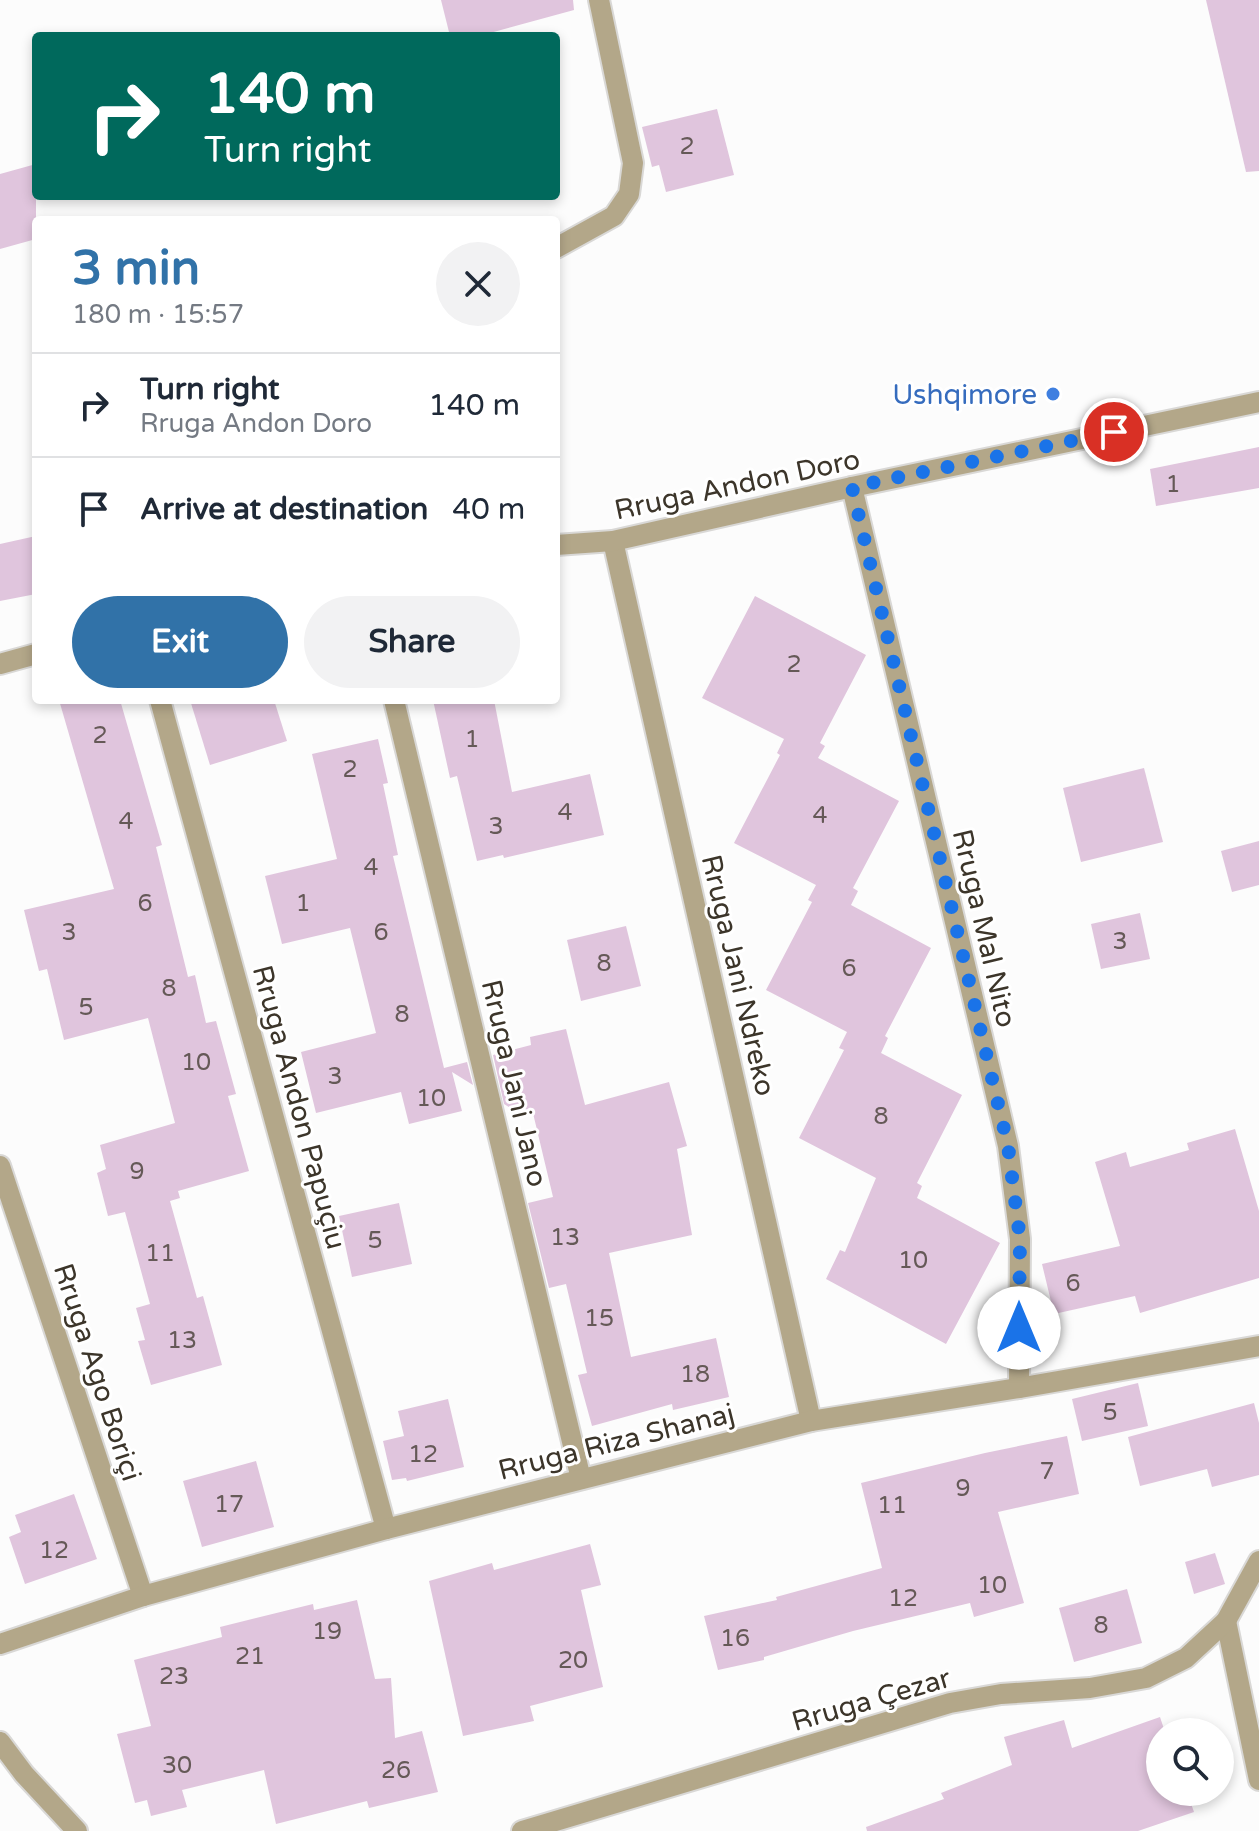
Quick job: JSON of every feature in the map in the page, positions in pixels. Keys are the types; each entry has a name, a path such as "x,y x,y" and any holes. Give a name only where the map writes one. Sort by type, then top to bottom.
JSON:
{"street":[{"path":"560,246 614,216 629,194 633,163 599,0"},
{"name":"Rruga Andon Doro","path":"560,545 613,541 852,487 1259,402"},
{"name":"Rruga Mal Nito","path":"852,487 1008,1146 1020,1239 1019,1388"},
{"name":"Rruga Jani Ndreko","path":"613,541 811,1421"},
{"path":"0,664 32,655"},
{"name":"Rruga Andon Papuçiu","path":"161,704 386,1529"},
{"name":"Rruga Jani Jano","path":"395,704 581,1479"},
{"name":"Rruga Ago Boriçi","path":"0,1166 143,1596"},
{"name":"Rruga Riza Shanaj","path":"0,1644 143,1596 386,1529 811,1421 1259,1346"},
{"name":"Rruga Çezar","path":"522,1831 950,1703 1001,1694 1090,1688 1146,1678 1186,1658 1226,1621 1259,1561"},
{"path":"1226,1621 1259,1780"},
{"path":"0,1742 24,1774 77,1831"}],"building":[{"path":"441,0 573,0 574,10 494,32 449,32"},
{"path":"1206,0 1259,0 1259,171 1246,172"},
{"path":"717,109 734,175 666,192 659,165 652,167 642,127"},
{"path":"32,165 32,200 36,200 36,216 32,216 32,240 0,249 0,174"},
{"path":"1259,447 1259,488 1156,506 1150,469"},
{"path":"32,537 32,595 0,601 0,544"},
{"path":"755,596 866,655 820,743 825,746 818,758 899,801 853,888 858,891 851,905 931,948 885,1036 888,1038 881,1053 962,1095 917,1183 922,1186 917,1198 1000,1243 946,1344 826,1279 840,1250 845,1252 876,1178 799,1138 844,1050 839,1048 847,1032 766,990 812,902 808,900 816,885 734,843 780,755 777,753 784,739 702,698"},
{"path":"60,704 121,704 162,845 156,847 188,977 195,975 206,1023 216,1021 236,1094 228,1096 249,1171 178,1191 180,1198 170,1201 197,1298 203,1296 222,1365 151,1385 138,1341 145,1340 136,1308 150,1304 125,1212 108,1216 97,1173 106,1169 100,1145 175,1123 148,1018 64,1040 47,969 39,971 24,910 114,889"},
{"path":"191,704 275,704 287,741 210,765"},
{"path":"434,704 495,704 512,792 590,774 604,835 504,858 503,855 477,861 457,776 450,778"},
{"path":"378,739 388,783 383,784 398,855 393,856 444,1068 467,1062 473,1085 452,1072 462,1111 409,1124 401,1092 316,1113 301,1052 376,1033 350,928 282,944 265,876 337,859 312,754"},
{"path":"1144,768 1163,842 1081,862 1063,788"},
{"path":"1259,841 1259,885 1232,892 1221,851"},
{"path":"1140,913 1150,959 1101,969 1091,924"},
{"path":"626,926 641,986 581,1001 567,940"},
{"path":"566,1029 585,1105 669,1082 687,1146 677,1149 692,1235 609,1253 631,1357 716,1338 729,1397 673,1410 672,1404 592,1426 578,1375 587,1373 566,1284 549,1288 528,1203 553,1197 532,1109 515,1111 504,1104 493,1055 531,1045 530,1037"},
{"path":"1235,1129 1259,1211 1259,1278 1140,1313 1135,1296 1054,1314 1042,1264 1120,1246 1095,1162 1126,1152 1130,1167 1189,1150 1187,1143"},
{"path":"399,1203 412,1264 352,1277 339,1216"},
{"path":"1138,1383 1148,1426 1082,1441 1072,1399"},
{"path":"448,1399 464,1467 407,1481 406,1478 392,1480 383,1441 404,1436 398,1411"},
{"path":"1254,1403 1259,1423 1259,1475 1212,1487 1207,1469 1140,1486 1128,1437"},
{"path":"1067,1436 1079,1494 998,1512 1024,1603 974,1617 970,1603 853,1631 764,1657 764,1660 718,1670 704,1616 777,1600 776,1597 882,1568 861,1483"},
{"path":"256,1461 274,1527 202,1547 183,1481"},
{"path":"74,1494 97,1559 25,1584 9,1537 21,1532 15,1515"},
{"path":"590,1544 601,1585 581,1590 603,1687 530,1706 534,1721 463,1736 429,1581 492,1563 494,1570"},
{"path":"1215,1553 1225,1584 1194,1594 1185,1562"},
{"path":"1127,1589 1142,1643 1074,1662 1059,1608"},
{"path":"357,1600 375,1679 391,1678 395,1738 422,1731 438,1792 369,1808 367,1801 276,1824 264,1770 182,1790 187,1807 151,1816 147,1800 135,1803 117,1734 151,1726 134,1660 222,1637 220,1627 313,1604 314,1610"},
{"path":"1064,1720 1072,1748 1146,1722 1146,1806 1192,1806 1194,1812 1138,1831 867,1831 866,1827 944,1799 941,1793 1012,1765 1004,1737"}],"place":[{"name":"Ushqimore","path":"1053,394"}],"route":[{"path":"1019,1328 1020,1239 1008,1146 852,487 1114,432"}]}
